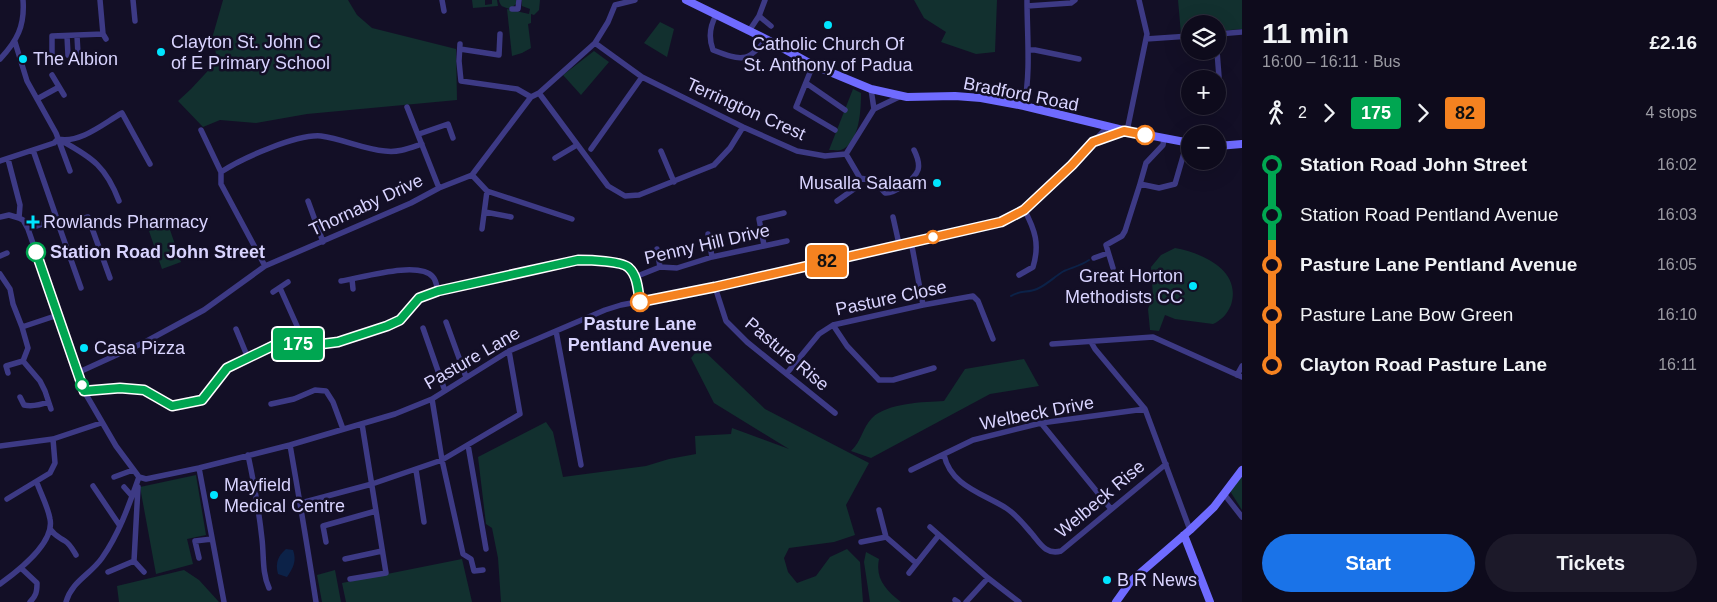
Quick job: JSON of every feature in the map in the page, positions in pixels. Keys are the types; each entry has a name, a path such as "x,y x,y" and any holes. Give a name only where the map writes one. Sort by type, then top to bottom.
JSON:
{"street":[{"path":"0,59 15,42 22,24 23,0"},
{"path":"52,64 52,36 105,37 100,0"},
{"path":"133,0 135,22"},
{"path":"442,0 444,11"},
{"path":"518,9 519,0"},
{"path":"572,219 487,191 472,175 531,98 595,43 614,3 635,0"},
{"path":"749,31 759,16 765,0"},
{"path":"1024,106 1028,50 1027,3 1071,3 1075,0"},
{"path":"1125,131 1147,34 1139,0"},
{"name":"Bradford Road","path":"688,1 814,65 871,89 908,98 955,96 981,98 1024,106 1125,131 1181,142"},
{"path":"716,14 711,25 710,39 713,50 736,59 748,57 766,39"},
{"path":"759,16 771,26"},
{"path":"1226,33 1242,32"},
{"path":"500,34 499,55 460,47 461,81 517,89 531,98"},
{"path":"67,36 68,55"},
{"path":"77,36 78,54"},
{"path":"1146,39 1181,37"},
{"path":"15,42 27,81 58,139 70,171"},
{"name":"Terrington Crest","path":"595,43 642,77 743,127 797,151 825,156 846,154"},
{"path":"1028,50 1079,59"},
{"path":"814,65 796,107 835,130"},
{"path":"52,75 64,95"},
{"path":"591,149 642,77"},
{"path":"806,83 845,110"},
{"path":"37,99 59,87"},
{"path":"871,89 874,109"},
{"path":"539,93 608,186 625,196 639,196 714,165 730,148 743,127"},
{"path":"860,178 846,154 874,109 902,96"},
{"path":"407,107 439,188"},
{"path":"58,139 69,141 84,135 122,113 150,164"},
{"path":"419,134 448,124 453,138"},
{"name":"Pasture Lane","path":"139,477 146,479 248,456 395,414 432,399 509,351 605,310 1001,222 1024,210 1072,165 1107,127"},
{"path":"201,130 221,172 221,184 265,266"},
{"name":"Pasture Lane","path":"1093,142 1125,131"},
{"path":"221,172 282,143 300,138 318,136 336,138 358,146 386,151 404,150 422,144"},
{"path":"0,161 54,143 58,139"},
{"path":"58,139 90,157 100,166 119,200"},
{"path":"1113,268 1106,245 1122,236 1129,222 1146,163 1163,145 1164,139"},
{"path":"1226,145 1242,144"},
{"path":"555,158 577,146"},
{"path":"32,150 82,288"},
{"path":"860,178 874,180 885,193 892,192 903,186 917,174 918,164 914,150"},
{"path":"661,151 674,182"},
{"path":"8,159 20,205 19,218"},
{"path":"1140,184 1160,188 1175,184 1181,163"},
{"name":"Thornaby Drive","path":"77,373 145,342 204,310 265,266 411,204 439,188 472,175"},
{"path":"837,201 854,189 860,178"},
{"path":"482,229 487,191"},
{"path":"308,201 323,242"},
{"path":"1019,275 1033,267 1037,253 1036,236 1024,210"},
{"path":"485,212 511,218"},
{"path":"764,246 760,219 784,213"},
{"path":"0,217 9,215 19,218 23,220 28,228 84,391 101,423 139,477 134,561 144,572"},
{"path":"59,226 88,217 110,278"},
{"path":"893,217 899,244"},
{"path":"28,228 56,219"},
{"path":"708,234 712,257"},
{"name":"Penny Hill Drive","path":"635,277 660,267 677,268 712,257 787,241"},
{"path":"911,241 923,304"},
{"path":"657,249 660,267"},
{"path":"0,256 7,253"},
{"path":"1094,258 1108,253"},
{"path":"84,391 120,388 144,390 172,406 202,400 227,368 283,341 306,346 338,342 400,320 419,298 438,291 578,260 623,265 629,268 635,277 640,302"},
{"path":"341,281 410,269 425,271 434,277 438,291"},
{"path":"0,274 10,289 13,304 28,348 23,361"},
{"path":"352,279 354,290"},
{"path":"273,292 288,282"},
{"name":"Pasture Rise","path":"715,287 726,321 747,342 835,413"},
{"path":"280,288 306,346"},
{"name":"Pasture Close","path":"787,373 818,334 833,325 923,304 973,296 978,301 993,339"},
{"path":"22,328 58,315"},
{"path":"446,322 466,377"},
{"path":"833,325 847,346 879,380 893,380 934,368"},
{"path":"424,328 444,391"},
{"path":"236,329 248,358"},
{"path":"556,331 581,465"},
{"path":"1052,344 1153,336 1240,376 1242,366"},
{"path":"1091,342 1099,355 1145,409 1166,464 1210,602"},
{"path":"301,503 372,484 442,460 520,414 509,351"},
{"path":"8,373 6,366 23,361"},
{"path":"23,361 40,381 51,409"},
{"path":"271,404 294,399 314,390 326,391 333,402 343,429"},
{"path":"20,398 22,407 48,402"},
{"path":"432,399 442,460 463,554 471,559 474,571 483,570"},
{"name":"Welbeck Drive","path":"911,470 973,440 1041,424 1145,409"},
{"path":"0,446 53,439 101,423"},
{"path":"350,579 386,572 362,424"},
{"path":"1041,424 1111,509"},
{"path":"8,499 50,473 55,463 53,439"},
{"path":"290,445 316,602"},
{"path":"468,445 486,549"},
{"name":"Welbeck Rise","path":"944,455 946,465 960,481 1016,516 1045,550 1049,552 1061,551 1166,464"},
{"path":"248,456 257,496 264,554 264,572 269,588"},
{"path":"199,468 224,602"},
{"path":"114,477 133,470"},
{"path":"416,470 424,522"},
{"path":"1116,602 1132,581 1187,533 1224,494 1242,470"},
{"path":"66,602 68,594 75,584 95,568 103,557 120,526 139,477"},
{"path":"0,583 22,568 43,544 51,530 50,518 37,482"},
{"path":"93,486 120,526"},
{"path":"124,487 132,496"},
{"path":"1224,494 1242,518"},
{"path":"879,510 886,537 916,562"},
{"path":"326,542 323,526 376,511"},
{"path":"930,527 988,578 1019,602"},
{"path":"51,530 56,536 71,546 76,555"},
{"path":"909,573 939,535"},
{"path":"861,542 886,537"},
{"path":"198,558 195,541 212,539"},
{"path":"345,559 382,551"},
{"path":"108,572 134,561"},
{"path":"22,568 37,583 35,597 30,602"},
{"path":"966,602 988,578"}],"green space":[{"path":"223,0 348,0 357,15 372,28 456,49 457,100 307,114 256,123 220,120 203,127 178,101 217,61 213,35"},
{"path":"472,0 485,0 485,5 492,4 492,0 497,0 498,6 473,8"},
{"path":"499,0 516,0 516,4 510,9 501,5"},
{"path":"522,0 540,0 539,10 534,15 531,14 531,23 528,24 531,48 512,56 507,9 529,14 530,9 522,6"},
{"path":"914,0 997,0 995,52 976,54 941,42 946,32 924,18"},
{"path":"1178,0 1242,0 1242,29 1226,30 1226,15 1181,15 1181,34"},
{"path":"660,22 674,29 667,57 644,43"},
{"path":"594,51 609,62 581,95 563,75"},
{"path":"853,89 861,93 860,116 856,133 847,146 840,150 829,150"},
{"path":"168,224 181,262 162,269 149,231"},
{"name":"Great Horton Methodists CC","path":"1175,248 1186,250 1207,259 1225,273 1231,282 1233,293 1231,305 1224,316 1213,324 1175,319 1165,315 1159,331 1150,330 1148,309 1153,296 1151,267 1161,255"},
{"path":"700,347 765,409 869,463 846,505 855,535 834,542 789,548 784,558 788,572 797,583 816,576 830,557 847,549 860,562 863,602 501,602 498,558 492,528 486,524 478,457 546,422 553,432 563,477 646,466 696,454 695,436 731,434 732,428 789,449 714,403 691,358"},
{"path":"1024,359 1039,386 990,394 871,458 851,451 858,443 866,426 879,413 906,404 944,401 965,369"},
{"path":"196,475 206,535 187,539 193,564 156,574 140,487"},
{"path":"1242,476 1242,510 1230,491"},
{"path":"866,552 879,559 878,566 883,584 901,602 870,602 864,562"},
{"path":"462,559 472,602 346,602 342,583"},
{"path":"184,570 199,580 219,602 119,602 117,586"},
{"path":"335,570 341,602 322,602 317,575"}],"water":[{"path":"286,549 293,550 295,558 293,567 287,577 278,574 277,566 279,557"}],"waterway":[{"path":"1011,296 1037,289 1064,271 1089,260"}],"bus line":[{"name":"82","path":"640,302 715,287 1001,222 1024,210 1072,165 1093,142 1124,131 1145,135"},
{"name":"175","path":"36,252 84,391 120,388 144,390 172,406 202,400 223,376 227,368 283,341 306,346 338,342 400,320 419,298 438,291 578,260 588,260 623,265 629,268 635,277 640,302"}],"place":[{"name":"Catholic Church Of St. Anthony of Padua","path":"828,25"},
{"name":"Clayton St. John C of E Primary School","path":"161,52"},
{"name":"The Albion","path":"23,59"},
{"name":"Musalla Salaam","path":"937,183"},
{"name":"Rowlands Pharmacy","path":"33,222"},
{"name":"Station Road John Street","path":"36,252"},
{"name":"Great Horton Methodists CC","path":"1193,286"},
{"name":"Pasture Lane Pentland Avenue","path":"640,302"},
{"name":"Casa Pizza","path":"84,348"},
{"name":"Mayfield Medical Centre","path":"214,495"},
{"name":"B R News","path":"1107,580"}]}
